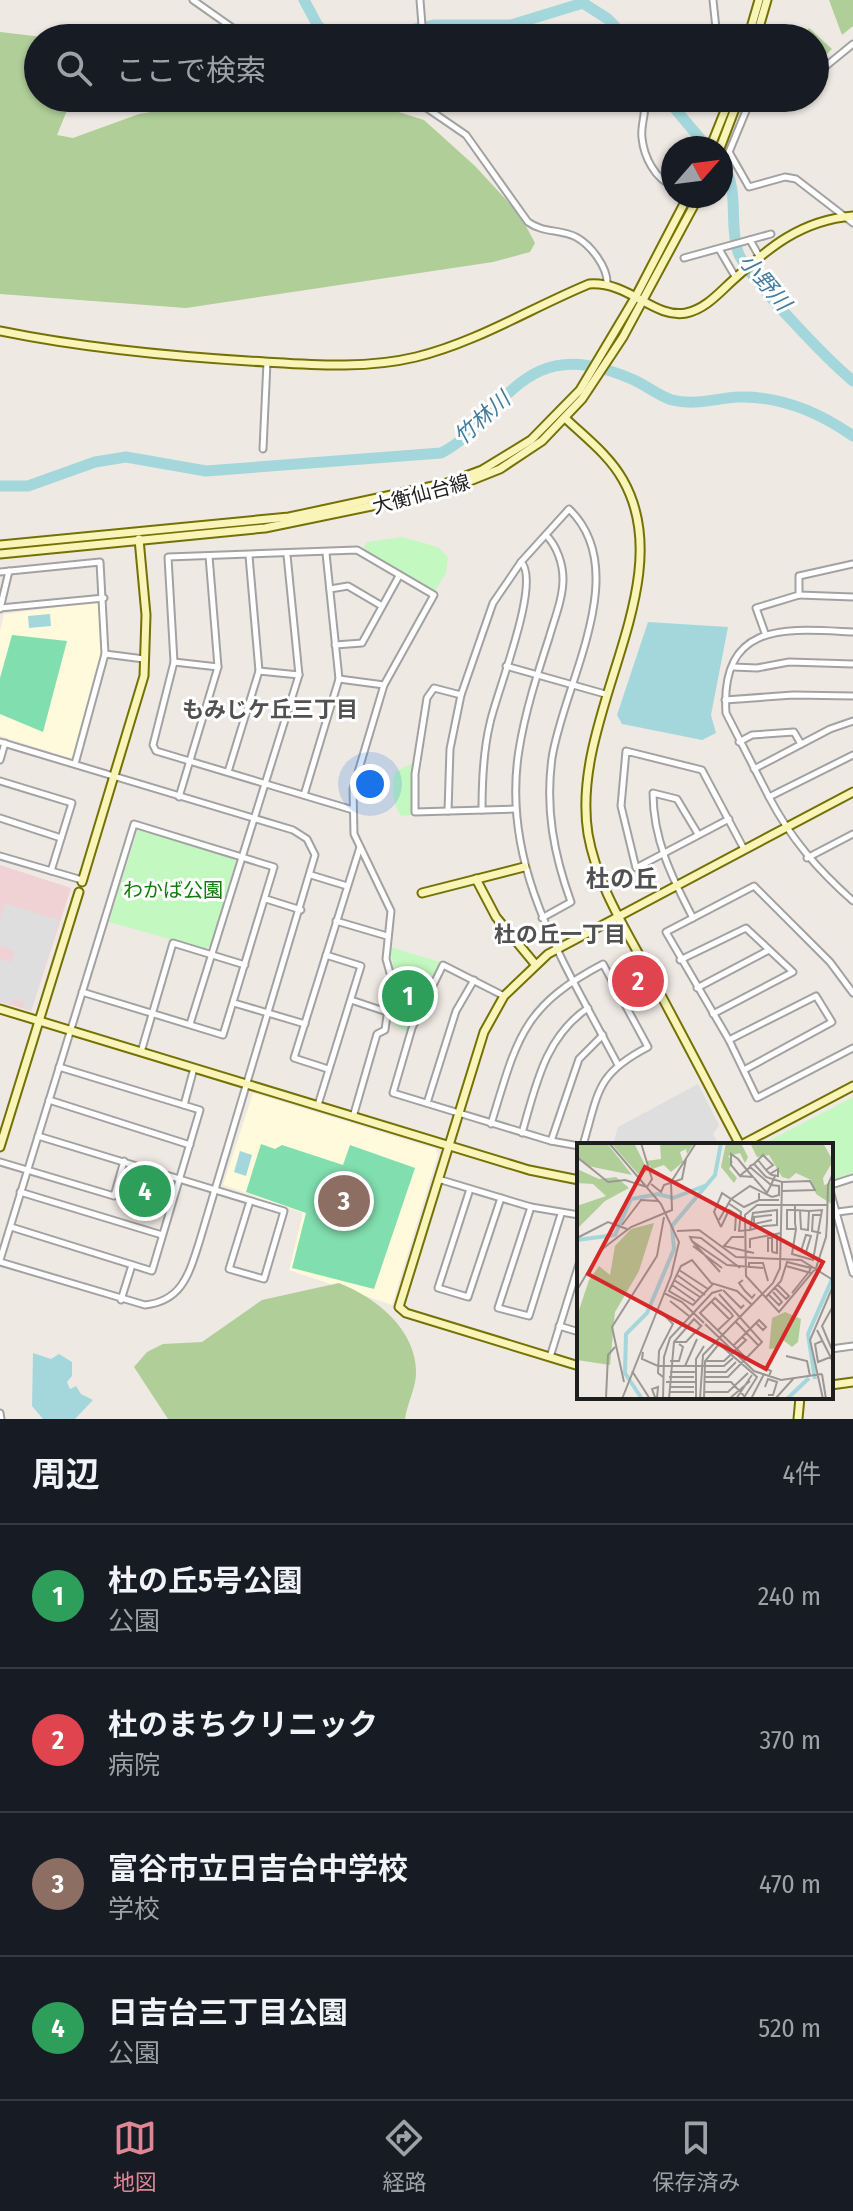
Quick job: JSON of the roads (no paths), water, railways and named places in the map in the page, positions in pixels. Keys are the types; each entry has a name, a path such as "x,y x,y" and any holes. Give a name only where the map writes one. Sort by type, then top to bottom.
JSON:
{"street":[{"path":"193,0 227,24"},
{"path":"420,0 423,24"},
{"path":"713,0 716,24"},
{"path":"752,24 759,0"},
{"path":"760,24 767,0"},
{"path":"829,64 853,44"},
{"path":"432,112 466,135 528,222 540,229 580,240 607,272 607,282"},
{"path":"645,112 641,136 649,160 661,179"},
{"path":"718,136 725,112"},
{"path":"720,136 732,112"},
{"path":"746,112 729,152 749,187 785,177 796,179 849,216 853,223"},
{"name":"大衡仙台線","path":"639,298 682,208"},
{"name":"大衡仙台線","path":"0,554 289,517 447,483 482,470 563,416 594,376 692,208"},
{"path":"0,331 78,347 168,357 342,366 415,357 476,337 589,284 607,282 663,311 688,313 710,301 786,235 821,221 849,216"},
{"path":"684,258 771,234"},
{"path":"747,241 757,258"},
{"path":"721,249 738,276"},
{"path":"263,449 267,362"},
{"path":"563,416 615,467 630,494 640,526 638,585 591,751 585,805 594,861 618,916 740,1143"},
{"path":"448,811 450,749 461,695 493,603 521,562 569,509 590,540 597,565 596,595 553,756 550,805 556,852 571,902 542,918"},
{"path":"546,535 557,552 563,578 562,593 537,675 518,754 515,809 524,867 542,918 617,1063"},
{"path":"0,856 82,881 140,694 146,659 139,537"},
{"name":"大衡仙台線","path":"0,545 139,537"},
{"path":"353,810 156,751 153,745 174,662 168,557 287,555 357,550 434,595 384,685 353,789 354,834 391,911 386,959 392,980 390,1013 385,1030 377,1034 353,1117"},
{"path":"304,795 339,679 326,553"},
{"path":"190,1024 299,675 287,555"},
{"path":"179,797 218,667 209,556"},
{"path":"228,772 259,671 249,556"},
{"path":"0,572 100,562 105,654 75,764"},
{"path":"482,810 484,756 529,581 521,562"},
{"path":"799,595 799,576 853,564"},
{"path":"9,571 0,609 104,598"},
{"path":"335,645 362,643 399,576"},
{"path":"330,589 348,586 382,606"},
{"path":"765,633 756,608 799,595 853,597"},
{"path":"853,632 784,629 765,633 738,655 725,700 726,713 739,742 785,828 807,858 853,901"},
{"path":"105,654 146,659"},
{"path":"174,662 218,667"},
{"path":"733,667 757,668 789,662 853,664"},
{"path":"506,666 605,694"},
{"path":"259,671 299,675"},
{"path":"339,679 384,685"},
{"path":"461,695 434,688 427,698 415,774 415,812 515,809"},
{"path":"725,700 793,695 853,696"},
{"path":"754,769 853,721"},
{"path":"739,742 752,735 794,732 801,744"},
{"path":"0,760 2,742 293,830 307,839 315,855 215,1190 182,1288 156,1304 121,1300 0,1261 26,1170 134,824 274,867 223,1035 82,992"},
{"path":"729,819 636,868 621,806 626,751 702,770 729,819 744,849"},
{"path":"769,797 853,755"},
{"path":"0,781 72,803 51,871"},
{"path":"577,1365 401,1311 398,1304 481,1039 504,996 535,964 557,949 853,792"},
{"path":"693,918 663,853 653,812 653,793 677,799 698,834"},
{"path":"0,818 61,838"},
{"path":"807,858 853,834"},
{"path":"328,1069 294,1058 360,846"},
{"path":"422,893 524,867"},
{"path":"311,875 347,886"},
{"path":"476,879 496,917 535,964"},
{"path":"853,993 830,962 754,886 666,932 729,1040 757,1098 853,1048"},
{"path":"0,1147 79,892"},
{"path":"266,899 301,910"},
{"path":"336,921 387,936"},
{"path":"680,960 746,928 793,972 713,1014"},
{"path":"141,1052 173,943 245,965"},
{"path":"697,988 769,950"},
{"path":"318,1105 361,966 326,955"},
{"path":"491,1124 514,1048 526,1026 539,1008 574,980 603,964 648,1047 617,1063 601,1087 582,1143"},
{"path":"504,996 443,965 412,1028 393,1093 522,1133 577,1145"},
{"path":"427,1103 456,1011 474,980"},
{"path":"729,1040 816,996 832,1022 744,1070"},
{"path":"351,1000 390,1013"},
{"path":"234,1003 305,1024"},
{"path":"522,1133 546,1054 563,1028 588,1008"},
{"path":"0,1009 447,1145 577,1179"},
{"path":"551,1141 579,1059 603,1035"},
{"path":"11,1227 152,1271 190,1145 200,1110 59,1067"},
{"path":"184,1105 194,1068"},
{"path":"745,1143 853,1086"},
{"path":"49,1100 190,1145"},
{"path":"38,1136 284,1211 264,1279 229,1269 250,1201"},
{"path":"0,1162 114,1196 124,1161"},
{"path":"833,1184 853,1178"},
{"path":"438,1179 531,1207 577,1215"},
{"path":"470,1189 438,1288 468,1297 501,1198"},
{"path":"20,1192 162,1235"},
{"path":"833,1199 850,1245 853,1273"},
{"path":"531,1207 498,1308 529,1316 561,1214"},
{"path":"838,1212 853,1210"},
{"path":"121,1300 132,1265"},
{"path":"550,1357 577,1270"},
{"path":"559,1326 577,1331"},
{"path":"833,1349 853,1346"},
{"path":"833,1385 853,1382"},
{"path":"798,1419 800,1399"},
{"path":"0,1413 1,1419"}],"water":[{"path":"50,614 51,626 29,628 28,616"},
{"path":"648,622 728,627 711,715 716,733 702,740 622,724 617,715"},
{"path":"240,1151 252,1155 246,1176 234,1172"},
{"path":"33,1353 51,1359 59,1354 72,1362 72,1376 67,1382 70,1389 76,1386 81,1394 93,1400 75,1419 43,1419 32,1406"}],"waterway":[{"name":"小野川","path":"304,0 317,24"},
{"name":"小野川","path":"514,24 583,3 613,24"},
{"name":"小野川","path":"678,112 698,136"},
{"name":"小野川","path":"733,195 735,240 745,264 790,318 853,381"},
{"name":"竹林川","path":"0,486 28,486 95,462 126,457 206,471 441,453 468,434 526,379 552,367 575,364 611,371 681,402 739,397 770,399 813,413 853,436"}],"place":[{"name":"杜のまちクリニック","path":"638,981"},
{"name":"杜の丘5号公園","path":"408,996"},
{"name":"日吉台三丁目公園","path":"145,1191"},
{"name":"富谷市立日吉台中学校","path":"344,1201"}],"district":[{"name":"もみじケ丘三丁目","path":"270,709"},
{"name":"杜の丘","path":"622,879"},
{"name":"杜の丘一丁目","path":"560,934"}],"park label":[{"name":"わかば公園","path":"173,890"}]}
